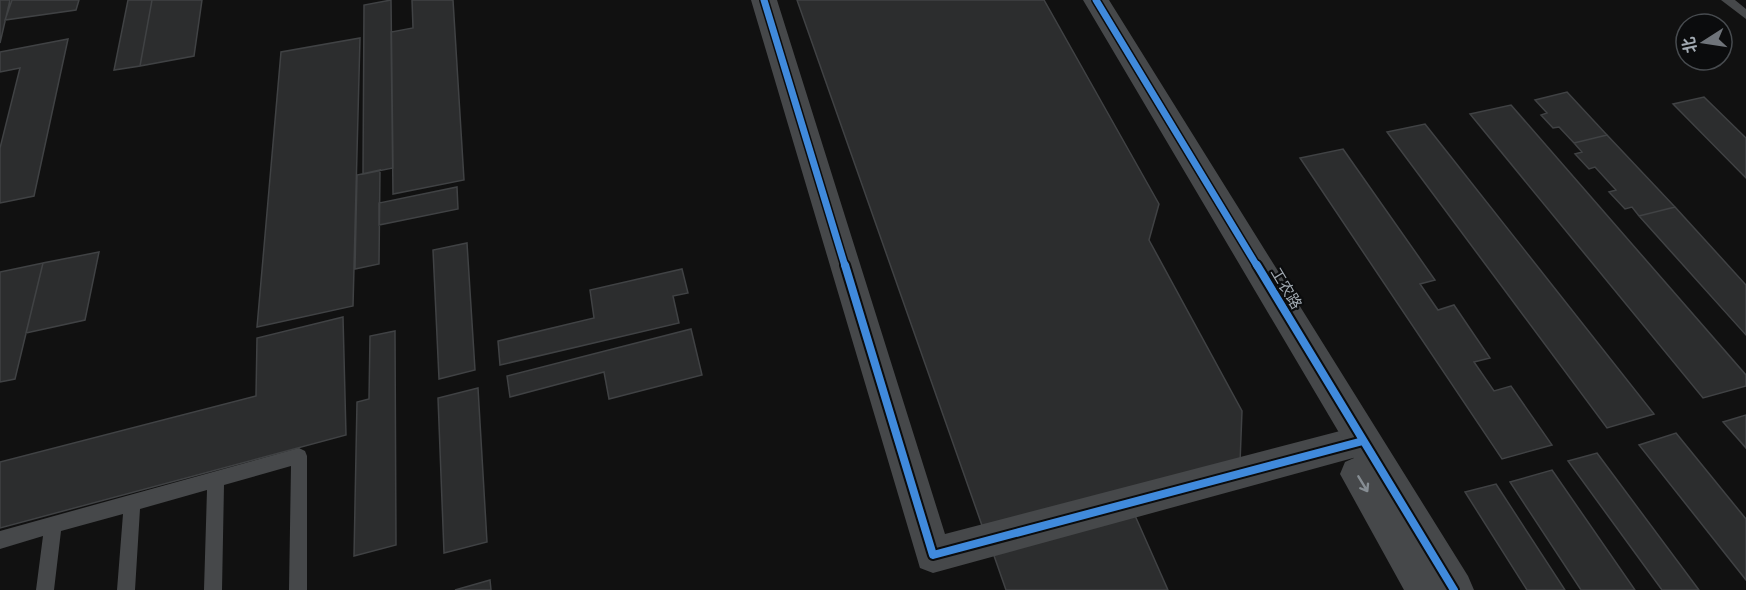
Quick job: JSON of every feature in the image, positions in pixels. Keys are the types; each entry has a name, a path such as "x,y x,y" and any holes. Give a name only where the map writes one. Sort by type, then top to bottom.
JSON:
{"street":[{"path":"764,0 933,555 1352,444"},
{"name":"工农路","path":"1078,0 1352,444 1454,590"},
{"name":"工农路","path":"1096,0 1352,444 1426,590"}],"lane":[{"path":"1728,0 1746,15"},
{"path":"0,540 298,456 298,590"},
{"path":"213,590 216,479"},
{"path":"126,590 132,503"},
{"path":"45,590 53,525"}],"building":[{"path":"0,0 10,0 0,43"},
{"path":"12,0 79,0 76,10 5,20"},
{"path":"128,0 152,0 140,66 114,70"},
{"path":"152,0 202,0 194,56 140,66"},
{"path":"391,0 393,168 363,174 364,5"},
{"path":"412,0 453,0 464,180 393,194 391,32 413,28"},
{"path":"797,0 1044,0 1159,204 1149,240 1242,411 1240,463 985,534"},
{"path":"360,38 353,306 257,327 281,52"},
{"path":"68,39 34,196 0,203 0,148 20,68 0,72 0,52"},
{"path":"1567,92 1607,135 1574,143 1559,127 1553,128 1541,115 1547,113 1535,100"},
{"path":"1704,97 1746,138 1746,178 1673,104"},
{"path":"1511,105 1746,375 1746,386 1703,398 1470,114"},
{"path":"1425,124 1654,414 1607,428 1387,132"},
{"path":"1607,135 1675,207 1639,216 1632,207 1625,209 1609,192 1616,190 1595,167 1589,169 1575,154 1582,152 1574,143"},
{"path":"1343,149 1435,280 1420,284 1438,310 1454,305 1490,358 1474,362 1494,391 1511,386 1552,445 1502,459 1300,158"},
{"path":"380,170 379,264 355,269 357,175"},
{"path":"457,187 458,209 379,225 379,203"},
{"path":"1675,207 1746,285 1746,335 1639,216"},
{"path":"467,243 475,370 439,379 433,250"},
{"path":"99,252 85,320 26,333 43,263"},
{"path":"43,263 15,379 0,382 0,272"},
{"path":"682,269 688,293 673,296 679,323 500,365 498,341 594,318 590,290"},
{"path":"343,317 346,435 0,528 0,462 256,396 257,338"},
{"path":"691,329 702,375 609,399 604,372 510,397 507,376"},
{"path":"395,331 396,545 354,556 357,402 369,399 370,336"},
{"path":"478,388 487,542 444,553 438,398"},
{"path":"1746,415 1746,448 1723,422"},
{"path":"1676,433 1746,519 1746,580 1639,445"},
{"path":"1597,453 1699,590 1662,590 1568,461"},
{"path":"1552,470 1635,590 1581,590 1510,482"},
{"path":"1496,484 1565,590 1527,590 1465,492"},
{"path":"1133,511 1168,590 1006,590 992,550"},
{"path":"490,580 491,590 455,590"}],"cycle path":[{"path":"764,0 933,555 1363,441"},
{"path":"1096,0 1454,590"}]}
